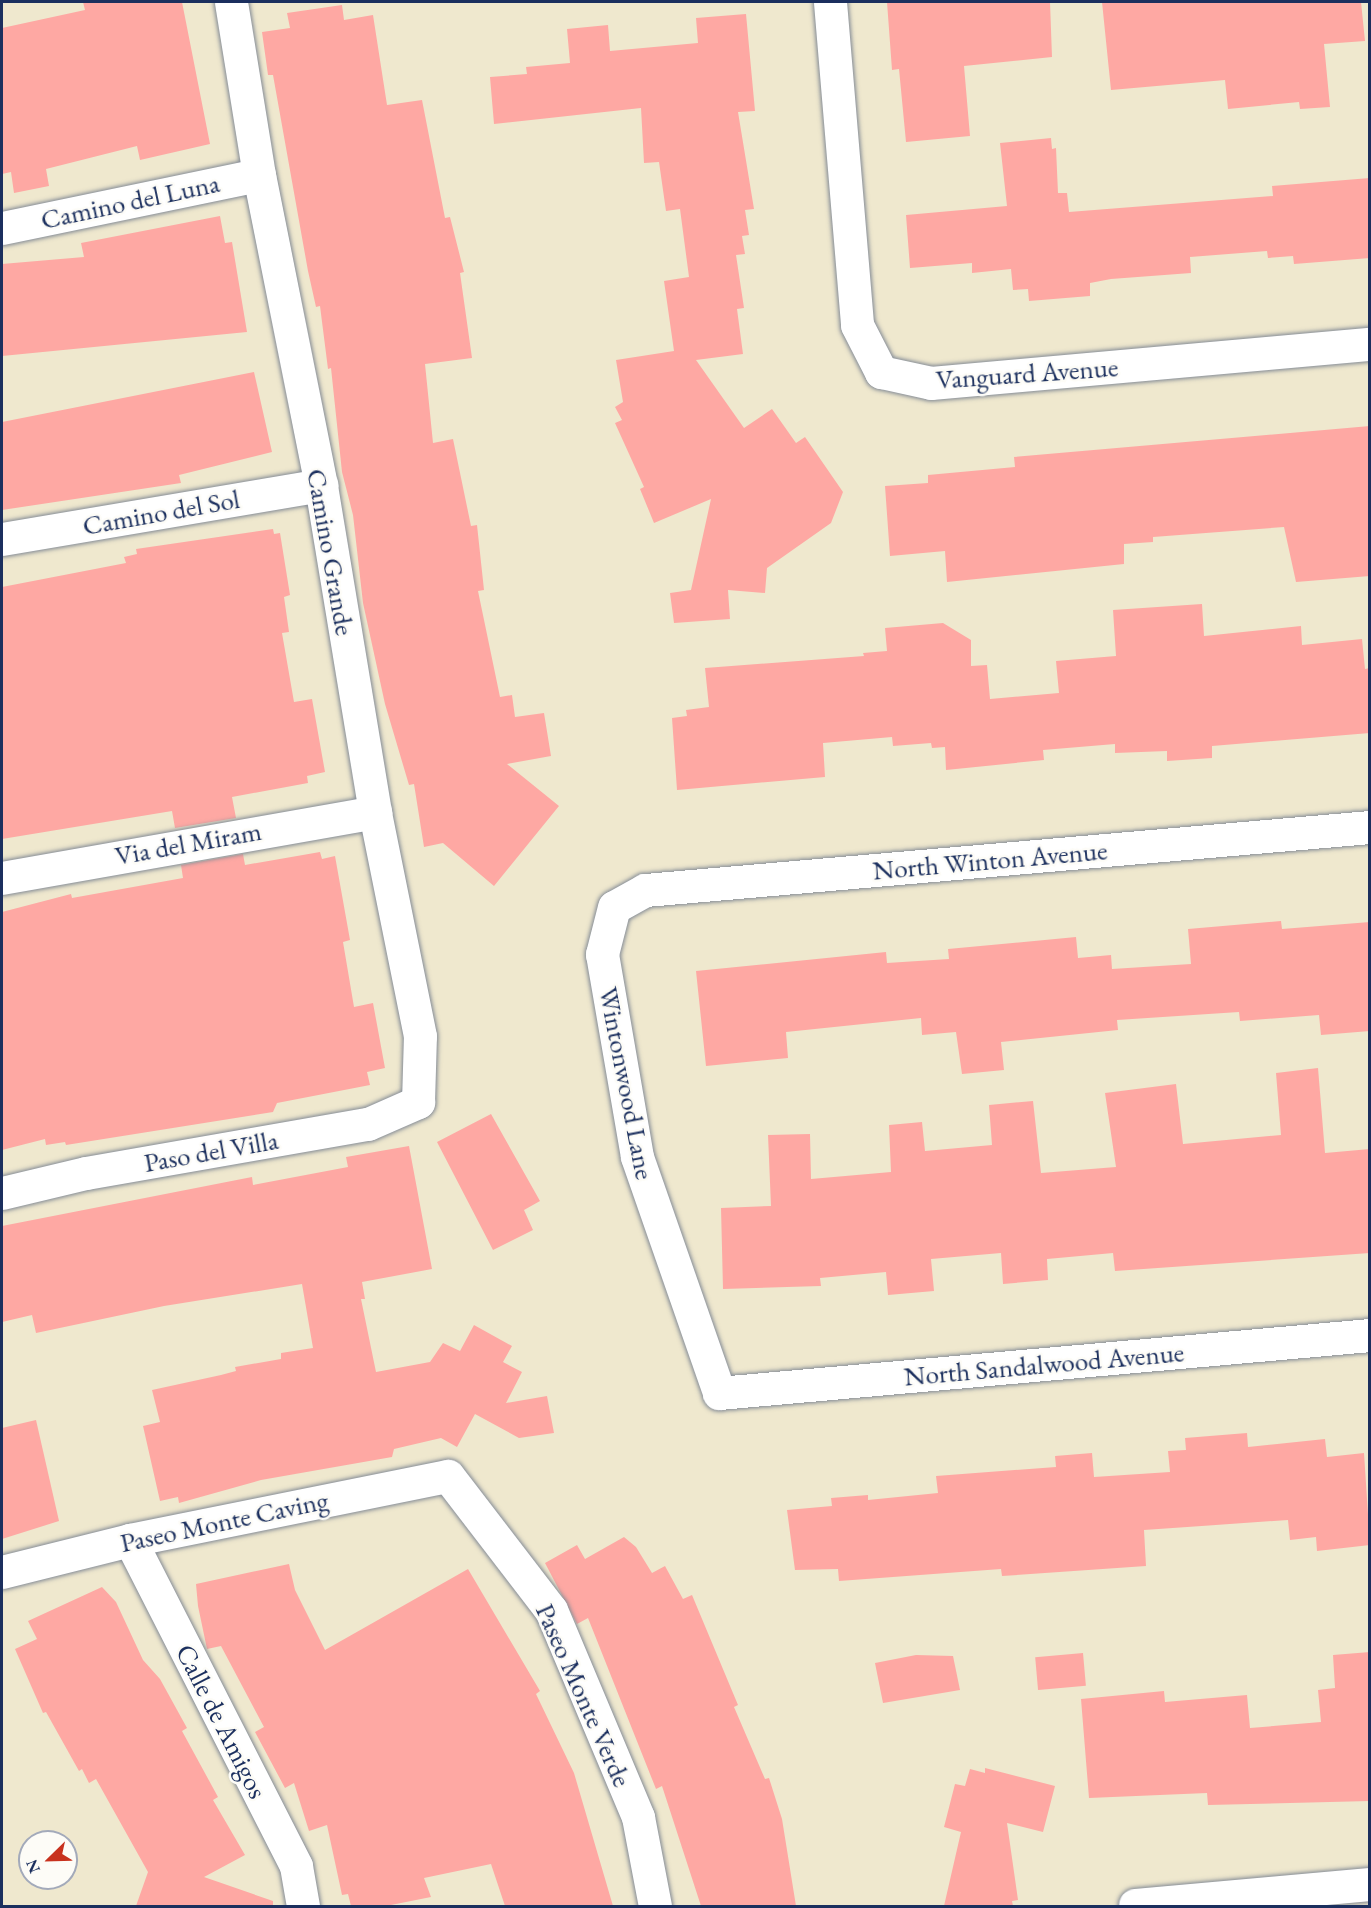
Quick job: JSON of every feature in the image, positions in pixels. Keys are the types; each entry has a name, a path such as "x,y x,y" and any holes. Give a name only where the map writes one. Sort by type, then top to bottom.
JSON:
{"street":[{"name":"Camino Grande","path":"231,2 259,175 321,485 375,812 420,1036 418,1102"},
{"name":"Vanguard Avenue","path":"830,2 857,325 881,372 931,383 1370,344"},
{"name":"Camino del Luna","path":"2,228 259,175"},
{"name":"Camino del Sol","path":"2,539 321,485"},
{"name":"Via del Miram","path":"2,878 375,812"},
{"name":"North Winton Avenue","path":"614,907 645,890 1370,827"},
{"name":"Wintonwood Lane","path":"614,907 602,954 637,1157 719,1393"},
{"name":"Paso del Villa","path":"2,1193 86,1173 368,1124 418,1102"},
{"name":"North Sandalwood Avenue","path":"719,1393 1370,1335"},
{"name":"Paseo Monte Caving","path":"2,1572 130,1540 448,1476"},
{"name":"Paseo Monte Verde","path":"448,1476 551,1610 638,1817 655,1906"},
{"name":"Calle de Amigos","path":"130,1540 296,1866 303,1906"},
{"path":"1135,1905 1370,1884"}],"building":[{"path":"83,2 182,2 210,144 140,160 137,146 46,169 49,186 14,193 11,172 2,174 2,28 85,10"},
{"path":"887,2 1050,2 1052,57 964,66 970,136 906,142 899,69 892,70"},
{"path":"1102,2 1361,2 1365,41 1324,44 1330,107 1300,109 1299,102 1228,109 1225,80 1111,90"},
{"path":"342,5 344,20 373,15 387,105 422,100 445,218 450,217 464,272 460,273 472,358 425,364 433,443 453,439 471,526 477,525 484,590 478,591 500,697 512,695 515,717 544,713 551,756 507,764 559,806 494,886 443,843 424,847 414,784 409,785 385,704 363,603 353,515 342,472 331,368 328,369 320,306 316,307 308,271 273,75 268,75 262,32 290,28 287,13"},
{"path":"746,14 755,111 738,112 754,209 745,210 749,235 742,236 745,254 736,255 744,308 737,309 743,354 696,360 744,428 772,409 796,443 805,437 843,492 831,523 767,568 765,593 728,590 730,619 674,623 670,593 691,590 711,499 654,523 640,489 644,487 615,423 622,420 615,407 623,402 616,360 674,351 664,281 689,277 680,209 666,211 659,162 644,163 641,108 494,124 490,77 527,74 526,67 570,63 567,29 608,25 610,51 698,43 696,18"},
{"path":"1051,138 1052,149 1056,148 1058,193 1067,193 1069,212 1273,196 1272,186 1370,178 1370,258 1294,264 1293,256 1268,258 1267,251 1190,257 1191,273 1111,279 1090,283 1090,296 1029,301 1028,289 1013,290 1011,269 972,273 972,263 910,268 906,215 1007,206 1000,143"},
{"path":"220,216 225,243 232,242 247,332 2,356 2,264 84,257 81,243"},
{"path":"254,372 272,452 179,475 181,483 2,510 2,422"},
{"path":"1370,426 1370,576 1296,582 1284,527 1153,537 1153,542 1124,544 1124,564 947,582 945,551 890,556 885,486 928,483 928,475 1015,467 1014,457"},
{"path":"273,529 274,534 280,533 290,595 284,597 289,632 282,633 294,702 312,699 325,772 307,776 308,783 232,797 236,818 175,828 172,811 2,839 2,587 126,563 124,557 137,554 136,549"},
{"path":"1202,604 1204,636 1301,626 1302,645 1362,639 1365,669 1370,668 1370,733 1212,746 1212,758 1167,761 1167,751 1115,753 1115,744 1043,750 1044,760 946,770 945,747 932,748 931,743 893,746 892,737 823,743 825,777 677,790 672,718 687,716 686,710 709,707 705,668 864,656 863,653 887,651 885,628 943,623 971,640 971,666 987,665 990,699 1059,693 1056,661 1116,656 1113,610"},
{"path":"320,852 322,859 335,856 350,940 343,942 354,1007 373,1003 385,1068 367,1072 370,1085 277,1103 273,1112 66,1145 65,1142 46,1145 45,1139 2,1150 2,912 71,894 72,898 183,878 181,865 243,854 245,865"},
{"path":"1281,921 1282,929 1370,922 1370,1031 1321,1035 1319,1015 1240,1021 1239,1012 1117,1020 1118,1030 1001,1042 1004,1070 962,1074 956,1032 922,1035 921,1018 786,1032 788,1058 706,1066 696,971 886,952 887,963 949,959 948,949 1076,937 1078,958 1111,955 1112,969 1191,964 1188,929"},
{"path":"1318,1068 1325,1153 1370,1149 1370,1253 1115,1271 1113,1253 1047,1259 1048,1280 1003,1284 1001,1253 931,1259 934,1291 888,1295 886,1272 820,1278 821,1286 723,1289 721,1208 771,1206 768,1135 810,1134 811,1179 891,1172 889,1125 922,1122 925,1151 992,1145 989,1105 1033,1101 1041,1173 1116,1167 1105,1093 1176,1084 1183,1144 1281,1135 1276,1073"},
{"path":"491,1114 540,1201 524,1210 533,1230 493,1250 437,1142"},
{"path":"409,1146 432,1269 362,1282 365,1299 361,1299 376,1372 430,1362 443,1343 460,1351 474,1325 512,1346 503,1362 522,1372 506,1403 547,1396 554,1433 519,1438 475,1414 457,1447 441,1438 394,1449 392,1457 261,1480 179,1503 178,1497 160,1501 143,1426 160,1422 152,1390 236,1371 235,1367 281,1359 281,1353 313,1348 302,1284 164,1306 36,1333 32,1315 2,1322 2,1226 252,1177 253,1185 348,1167 346,1157"},
{"path":"36,1420 59,1521 2,1539 2,1428"},
{"path":"1247,1433 1248,1447 1325,1439 1327,1457 1364,1453 1370,1545 1317,1551 1316,1537 1290,1540 1288,1520 1144,1530 1146,1566 1002,1576 1001,1569 839,1581 838,1569 795,1570 787,1510 832,1506 831,1498 868,1495 868,1500 938,1493 936,1476 1056,1467 1055,1456 1092,1453 1094,1477 1170,1472 1168,1451 1186,1450 1185,1438"},
{"path":"624,1537 636,1547 652,1573 665,1566 683,1599 692,1595 738,1705 734,1707 765,1779 769,1778 782,1819 796,1906 701,1906 662,1786 656,1789 588,1618 577,1624 545,1563 577,1545 585,1559"},
{"path":"289,1564 295,1590 325,1650 468,1569 540,1691 536,1694 574,1773 613,1906 505,1906 491,1864 424,1878 431,1897 386,1906 351,1906 348,1894 342,1895 327,1825 309,1831 294,1783 285,1788 255,1732 264,1727 221,1646 207,1649 198,1606 196,1584"},
{"path":"102,1587 116,1602 143,1660 160,1679 187,1728 182,1731 218,1797 213,1800 245,1855 204,1877 273,1901 273,1906 136,1906 148,1872 96,1779 89,1783 82,1769 79,1771 46,1712 43,1713 15,1649 37,1639 28,1621"},
{"path":"1370,1652 1370,1801 1208,1805 1207,1793 1089,1798 1081,1699 1164,1691 1165,1702 1247,1695 1250,1728 1321,1722 1318,1690 1335,1688 1333,1655"},
{"path":"1083,1653 1086,1686 1038,1690 1035,1657"},
{"path":"916,1655 953,1656 960,1690 883,1703 875,1663"},
{"path":"985,1768 1055,1786 1043,1832 1007,1823 1018,1900 1012,1901 1013,1906 944,1906 961,1832 944,1827 955,1784 965,1786 970,1769 985,1773"}]}
